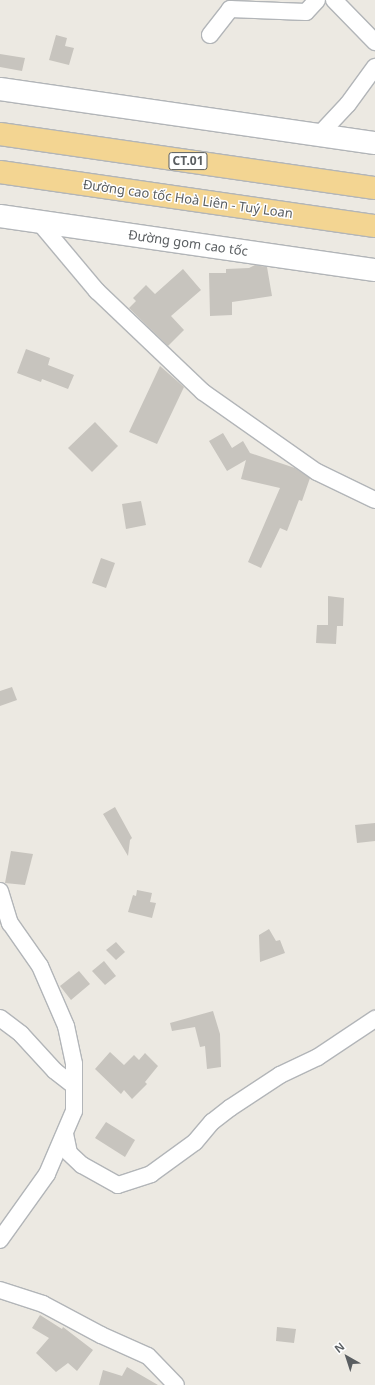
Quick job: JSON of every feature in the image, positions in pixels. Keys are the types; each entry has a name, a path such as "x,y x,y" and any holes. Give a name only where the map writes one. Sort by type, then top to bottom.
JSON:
{"highway":[{"name":"CT.01","path":"0,134 375,188"},
{"name":"Đường cao tốc Hoà Liên - Tuý Loan","path":"0,172 375,226"}],"main road":[{"path":"0,89 375,143"},
{"name":"Đường gom cao tốc","path":"0,216 375,270"}],"street":[{"path":"210,35 230,9 306,12 317,0"},
{"path":"334,0 375,42"},
{"path":"319,135 348,104 375,67"},
{"path":"39,222 97,291 203,392 317,472 375,500"},
{"path":"0,892 10,923 40,966 66,1026 74,1064 74,1111 65,1134 47,1174 0,1240"},
{"path":"0,1018 20,1034 54,1071 74,1086"},
{"path":"65,1134 69,1153 82,1165 118,1185 151,1174 195,1142 212,1122 230,1108 280,1075 318,1057 375,1019"},
{"path":"0,1290 43,1304 101,1335 148,1356 176,1385"}],"building":[{"path":"56,35 67,38 65,46 74,48 69,65 49,60"},
{"path":"0,54 25,58 22,71 0,67"},
{"path":"255,265 267,267 272,296 232,302 232,315 210,316 209,273 226,273 226,269 249,268"},
{"path":"183,269 201,290 171,316 184,330 168,346 129,308 136,301 133,298 146,285 155,294"},
{"path":"26,349 50,358 48,365 74,375 68,389 42,379 41,382 17,373"},
{"path":"160,366 184,387 157,444 129,432"},
{"path":"95,422 118,446 92,472 68,448"},
{"path":"223,433 232,448 243,441 250,453 295,468 310,478 302,501 299,500 287,531 280,528 261,568 248,562 280,488 241,479 246,460 227,471 209,441"},
{"path":"141,501 146,525 126,529 122,504"},
{"path":"101,558 115,563 106,588 92,583"},
{"path":"328,596 344,598 343,626 337,626 336,644 316,643 317,625 328,625"},
{"path":"12,687 17,700 0,706 0,691"},
{"path":"115,807 132,838 130,840 128,856 103,814"},
{"path":"375,823 375,841 357,843 355,825"},
{"path":"11,851 33,854 25,885 5,883"},
{"path":"137,890 152,893 150,902 156,903 152,918 128,912 133,895 136,896"},
{"path":"269,929 276,941 280,940 285,953 260,962 259,935"},
{"path":"116,942 125,952 116,960 106,950"},
{"path":"104,961 116,976 105,985 92,971"},
{"path":"79,971 90,984 71,1000 60,986"},
{"path":"213,1011 220,1034 221,1067 207,1069 205,1046 200,1047 195,1027 172,1031 170,1023"},
{"path":"110,1052 124,1065 134,1055 139,1060 145,1053 158,1066 145,1082 147,1084 132,1099 124,1090 121,1094 95,1069"},
{"path":"106,1122 135,1140 125,1157 95,1138"},
{"path":"40,1315 62,1329 63,1327 93,1350 77,1371 68,1363 56,1372 36,1353 49,1338 32,1328"},
{"path":"277,1327 296,1329 294,1343 276,1341"},
{"path":"127,1367 158,1385 99,1385 103,1370 122,1376"}]}
